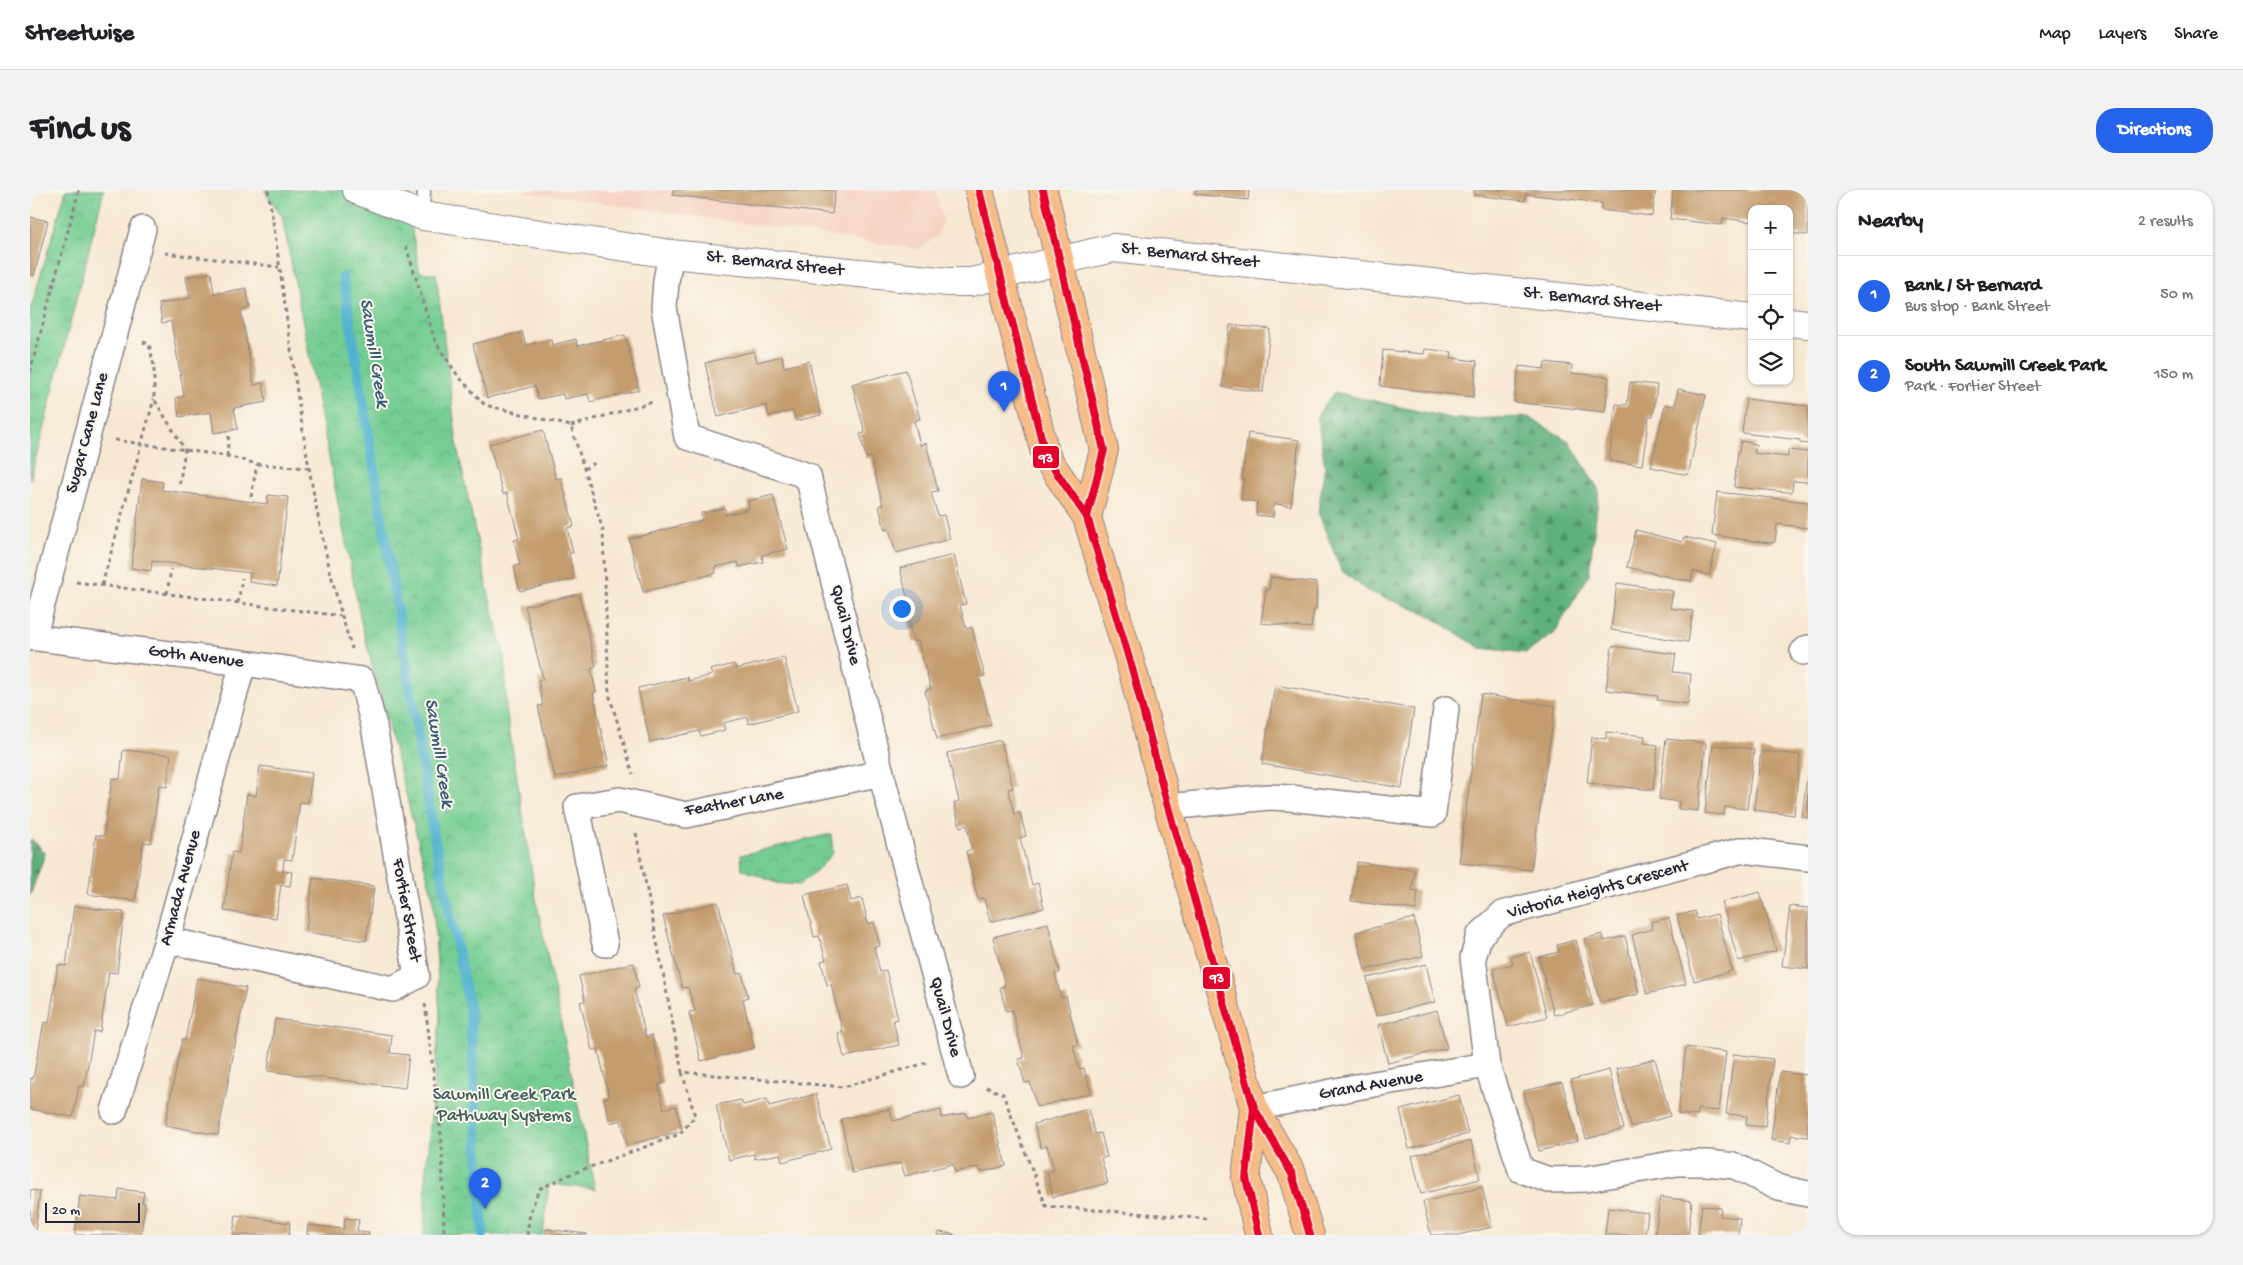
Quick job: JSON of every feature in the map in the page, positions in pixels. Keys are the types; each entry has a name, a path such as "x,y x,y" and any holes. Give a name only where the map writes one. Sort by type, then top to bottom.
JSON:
{"main road":[{"path":"979,190 1002,274 1046,457 1086,517 1133,672 1168,807 1254,1108 1292,1174 1310,1235"},
{"path":"1043,190 1104,450 1086,517"},
{"path":"1254,1108 1246,1178 1258,1235"}],"street":[{"name":"St. Bernard Street","path":"357,190 671,254 949,282 971,282 1113,248 1748,318"},
{"name":"Sugar Cane Lane","path":"32,637 140,239"},
{"name":"Quail Drive","path":"671,254 664,308 678,395 688,437 808,476 881,773 958,1065"},
{"path":"1793,322 1808,324"},
{"name":"Goth Avenue","path":"32,637 362,680"},
{"name":"Armada Avenue","path":"114,1111 167,940 243,663"},
{"name":"Fortier Street","path":"167,940 393,989 417,976 374,726 362,680"},
{"path":"1168,807 1269,797 1433,814 1446,709"},
{"name":"Feather Lane","path":"605,944 577,807 619,800 686,815 881,773"},
{"name":"Victoria Heights Crescent","path":"1808,858 1743,850 1502,914 1479,936 1473,958 1487,1065 1521,1170 1549,1180 1586,1178 1676,1163 1707,1163 1735,1166 1778,1188 1808,1194"},
{"name":"Grand Avenue","path":"1254,1108 1356,1087 1487,1065"}],"path":[{"path":"30,372 79,190"},
{"path":"268,190 308,468 341,616 362,680"},
{"path":"140,239 279,267"},
{"path":"406,246 435,341 465,383 485,405 571,426 678,395"},
{"path":"102,585 154,398 154,366 149,344 116,333"},
{"path":"154,398 185,450 179,486"},
{"path":"527,1235 530,1213 539,1189 571,1174 680,1134 695,1116 682,1072 636,829 642,805 609,694 604,531 571,426"},
{"path":"227,456 229,432"},
{"path":"88,436 227,456 257,464 308,468"},
{"path":"584,469 595,463"},
{"path":"251,497 257,464"},
{"path":"167,594 171,569"},
{"path":"238,603 242,578"},
{"path":"49,579 341,616"},
{"path":"417,976 425,1000 442,1143 444,1235"},
{"path":"682,1072 843,1087 958,1065 1003,1094 1046,1206 1211,1219"}],"shaded area":[{"path":"514,190 935,190 943,221 938,235 919,249"}],"green space":[{"path":"66,190 104,190 30,481 30,311"},
{"name":"Sawmill Creek Park Pathway Systems","path":"264,190 404,190 420,272 436,274 458,451 489,596 505,658 506,708 537,905 595,1189 549,1184 543,1235 424,1235 426,1169 440,1018 433,898 362,626 282,216"},
{"path":"1334,392 1454,419 1528,417 1569,441 1599,490 1589,575 1554,634 1526,653 1480,648 1427,614 1367,591 1341,570 1318,512 1325,466 1317,416"},
{"path":"831,834 833,853 799,885 776,883 742,869 741,855"},
{"path":"30,840 33,840 45,854 30,896"}],"building":[{"path":"673,190 835,190 832,214 672,195"},
{"path":"1195,190 1249,190 1248,200 1195,194"},
{"path":"1474,190 1656,190 1652,216 1601,210 1602,203 1526,194 1525,201 1474,195"},
{"path":"1673,190 1808,190 1808,235 1793,233 1793,205 1748,205 1748,221 1723,218 1722,225 1670,219"},
{"path":"30,217 48,221 34,276 30,275"},
{"path":"211,273 214,294 246,288 250,308 241,310 254,385 263,383 266,402 234,408 238,429 214,433 211,412 179,417 176,398 184,396 171,321 162,323 159,304 190,298 186,277"},
{"path":"1230,325 1270,329 1263,392 1222,387"},
{"path":"522,332 526,345 551,340 552,345 576,339 577,346 625,335 639,390 590,402 588,394 564,399 563,394 538,399 535,386 487,398 473,344"},
{"path":"1425,349 1452,352 1451,358 1477,361 1473,397 1380,386 1383,350 1424,354"},
{"path":"754,351 757,362 782,356 784,367 809,361 821,415 796,421 793,411 769,416 766,405 718,417 705,363"},
{"path":"1545,362 1572,365 1571,373 1609,377 1605,412 1514,402 1519,366 1544,369"},
{"path":"906,370 920,419 914,421 920,445 926,443 938,491 931,492 938,516 944,515 950,539 896,553 889,529 885,530 879,506 883,505 871,457 866,458 860,434 865,433 852,384"},
{"path":"1630,382 1657,385 1653,416 1649,416 1642,465 1609,461 1616,404 1627,405"},
{"path":"1678,389 1706,395 1688,475 1651,467 1665,404 1675,406"},
{"path":"1746,399 1808,406 1808,444 1800,443 1800,440 1742,433"},
{"path":"543,430 556,479 561,478 574,526 567,528 573,553 569,553 574,579 520,591 514,566 520,565 514,540 519,539 507,493 503,494 489,444"},
{"path":"1248,433 1299,440 1291,506 1275,504 1273,517 1256,515 1257,502 1241,500"},
{"path":"1741,441 1756,444 1754,453 1788,457 1788,450 1808,452 1808,482 1793,481 1792,492 1734,487"},
{"path":"142,479 163,482 162,490 267,504 268,495 288,497 277,586 249,582 250,573 152,561 151,571 131,568"},
{"path":"1717,492 1808,502 1808,528 1777,524 1775,542 1769,543 1712,535"},
{"path":"773,495 788,549 762,555 763,562 739,567 738,562 715,567 716,573 643,592 629,539 702,520 701,513 725,508 725,515 749,509 748,501"},
{"path":"1636,530 1682,542 1684,537 1717,544 1709,575 1693,571 1691,581 1627,567"},
{"path":"954,555 966,604 960,605 966,629 972,627 985,676 979,677 991,725 937,739 925,691 931,689 918,641 913,642 908,618 912,617 900,568"},
{"path":"1271,577 1317,583 1316,609 1314,609 1311,628 1261,623 1266,590 1269,590"},
{"path":"1617,583 1673,591 1670,608 1693,611 1688,642 1611,630"},
{"path":"579,594 596,667 591,669 596,692 593,693 609,766 555,778 538,706 543,705 538,680 543,679 525,606"},
{"path":"1612,646 1676,654 1673,672 1691,674 1688,704 1657,700 1658,696 1606,690"},
{"path":"784,657 798,711 749,724 748,717 723,723 725,730 701,736 699,731 650,742 638,688 687,677 688,681 712,675 710,670 734,664 736,669"},
{"path":"1275,685 1414,709 1402,788 1262,764"},
{"path":"1481,694 1555,706 1531,870 1459,863"},
{"path":"1606,732 1645,736 1644,743 1658,745 1653,790 1587,783 1592,737 1606,739"},
{"path":"1666,739 1706,743 1698,811 1678,809 1679,802 1659,799"},
{"path":"1001,740 1013,788 1008,789 1014,814 1020,813 1026,836 1020,838 1032,885 1038,883 1044,908 990,922 984,898 978,899 966,851 972,849 967,825 960,827 954,803 959,801 947,753"},
{"path":"1713,745 1754,749 1747,809 1725,807 1724,815 1705,813"},
{"path":"123,750 171,755 167,787 159,785 151,843 143,842 135,901 88,894 96,835 104,836 112,778 120,779"},
{"path":"1761,751 1800,755 1794,815 1754,810"},
{"path":"260,766 312,773 308,803 300,802 292,860 284,859 283,871 292,872 290,886 281,885 276,918 224,911 232,852 239,853 247,794 256,796"},
{"path":"1808,776 1808,818 1802,817"},
{"path":"1357,862 1415,870 1412,890 1418,891 1416,910 1351,901"},
{"path":"313,878 374,886 366,941 306,932"},
{"path":"847,885 851,901 862,898 868,924 874,922 880,946 874,947 880,972 886,970 898,1019 893,1020 899,1045 844,1057 838,1033 843,1032 831,984 827,985 821,961 826,960 819,936 814,937 804,895"},
{"path":"1760,892 1776,951 1738,961 1722,902"},
{"path":"718,902 737,974 742,973 748,997 743,999 754,1048 701,1061 689,1012 695,1011 688,987 682,988 663,916"},
{"path":"74,906 124,912 117,973 109,972 100,1032 94,1031 84,1087 79,1086 73,1117 30,1109 30,1078 33,1079 44,1022 49,1023 58,965 66,966"},
{"path":"1790,906 1808,908 1808,969 1782,966"},
{"path":"1695,911 1697,919 1717,914 1732,971 1694,981 1677,916"},
{"path":"1414,918 1423,956 1365,970 1356,932"},
{"path":"1669,918 1686,984 1647,994 1632,935 1652,929 1651,922"},
{"path":"1048,923 1060,973 1055,973 1061,998 1066,996 1078,1045 1073,1045 1079,1069 1084,1068 1091,1093 1037,1107 1030,1082 1025,1083 1018,1059 1024,1058 1012,1010 1006,1011 1000,987 1005,986 993,937"},
{"path":"1602,934 1604,941 1625,936 1639,994 1600,1003 1584,939"},
{"path":"1576,940 1593,1005 1554,1015 1539,957 1559,952 1557,945"},
{"path":"1530,952 1547,1017 1508,1027 1493,969 1513,964 1511,957"},
{"path":"634,963 639,988 634,989 646,1037 652,1035 663,1084 658,1085 664,1109 676,1106 682,1131 627,1145 621,1120 610,1123 604,1098 609,1097 598,1049 592,1050 580,1002 585,1001 579,976"},
{"path":"1426,964 1435,1002 1376,1016 1367,978"},
{"path":"197,978 246,988 218,1135 165,1125 182,1039 185,1041"},
{"path":"1437,1010 1447,1048 1388,1063 1378,1025"},
{"path":"275,1019 392,1035 390,1053 409,1055 405,1088 268,1071"},
{"path":"1686,1047 1726,1052 1719,1111 1698,1109 1697,1116 1678,1114"},
{"path":"1734,1054 1773,1059 1765,1127 1746,1125 1747,1116 1726,1114"},
{"path":"1655,1059 1670,1116 1631,1127 1616,1069"},
{"path":"1609,1070 1624,1129 1586,1139 1571,1080"},
{"path":"1780,1072 1808,1075 1808,1137 1791,1135 1790,1143 1771,1140"},
{"path":"1562,1082 1578,1141 1539,1151 1524,1091"},
{"path":"816,1094 831,1149 782,1162 780,1154 755,1159 754,1154 729,1160 716,1105 741,1100 743,1105 767,1099 769,1106"},
{"path":"1459,1095 1468,1134 1409,1149 1400,1110"},
{"path":"890,1109 893,1121 941,1110 942,1118 966,1113 968,1118 992,1112 1006,1166 981,1172 979,1167 955,1172 953,1164 905,1176 901,1163 852,1173 841,1119"},
{"path":"1088,1109 1095,1134 1101,1133 1107,1157 1101,1158 1108,1183 1053,1197 1047,1172 1054,1170 1047,1146 1041,1148 1034,1124"},
{"path":"1471,1141 1480,1179 1421,1194 1412,1156"},
{"path":"1482,1187 1492,1227 1458,1235 1431,1235 1423,1202"},
{"path":"119,1189 144,1192 142,1203 145,1203 141,1235 75,1235 80,1196 118,1200"},
{"path":"30,1190 40,1191 35,1233 30,1233"},
{"path":"1660,1197 1692,1201 1688,1235 1655,1235"},
{"path":"1702,1205 1721,1208 1720,1216 1740,1218 1738,1235 1698,1235"},
{"path":"1608,1208 1648,1213 1645,1235 1605,1235"},
{"path":"236,1215 290,1223 289,1235 233,1235"},
{"path":"345,1218 359,1220 357,1231 369,1232 369,1235 307,1235 308,1225 344,1229"},
{"path":"546,1229 587,1234 587,1235 546,1235"},
{"path":"939,1232 954,1234 954,1235 938,1235"}],"waterway":[{"name":"Sawmill Creek","path":"343,277 433,831 470,1011 483,1235"}],"transit line":[{"name":"93","path":"979,190 1046,457 1087,517 1133,672 1168,807 1254,1108 1292,1174 1310,1235"},
{"name":"93","path":"1043,190 1104,450 1087,517 1095,544"},
{"name":"93","path":"1252,1100 1254,1108 1246,1178 1259,1235"}],"place":[{"name":"Bank / St Bernard","path":"1004,412"},
{"name":"South Sawmill Creek Park","path":"485,1209"}]}
